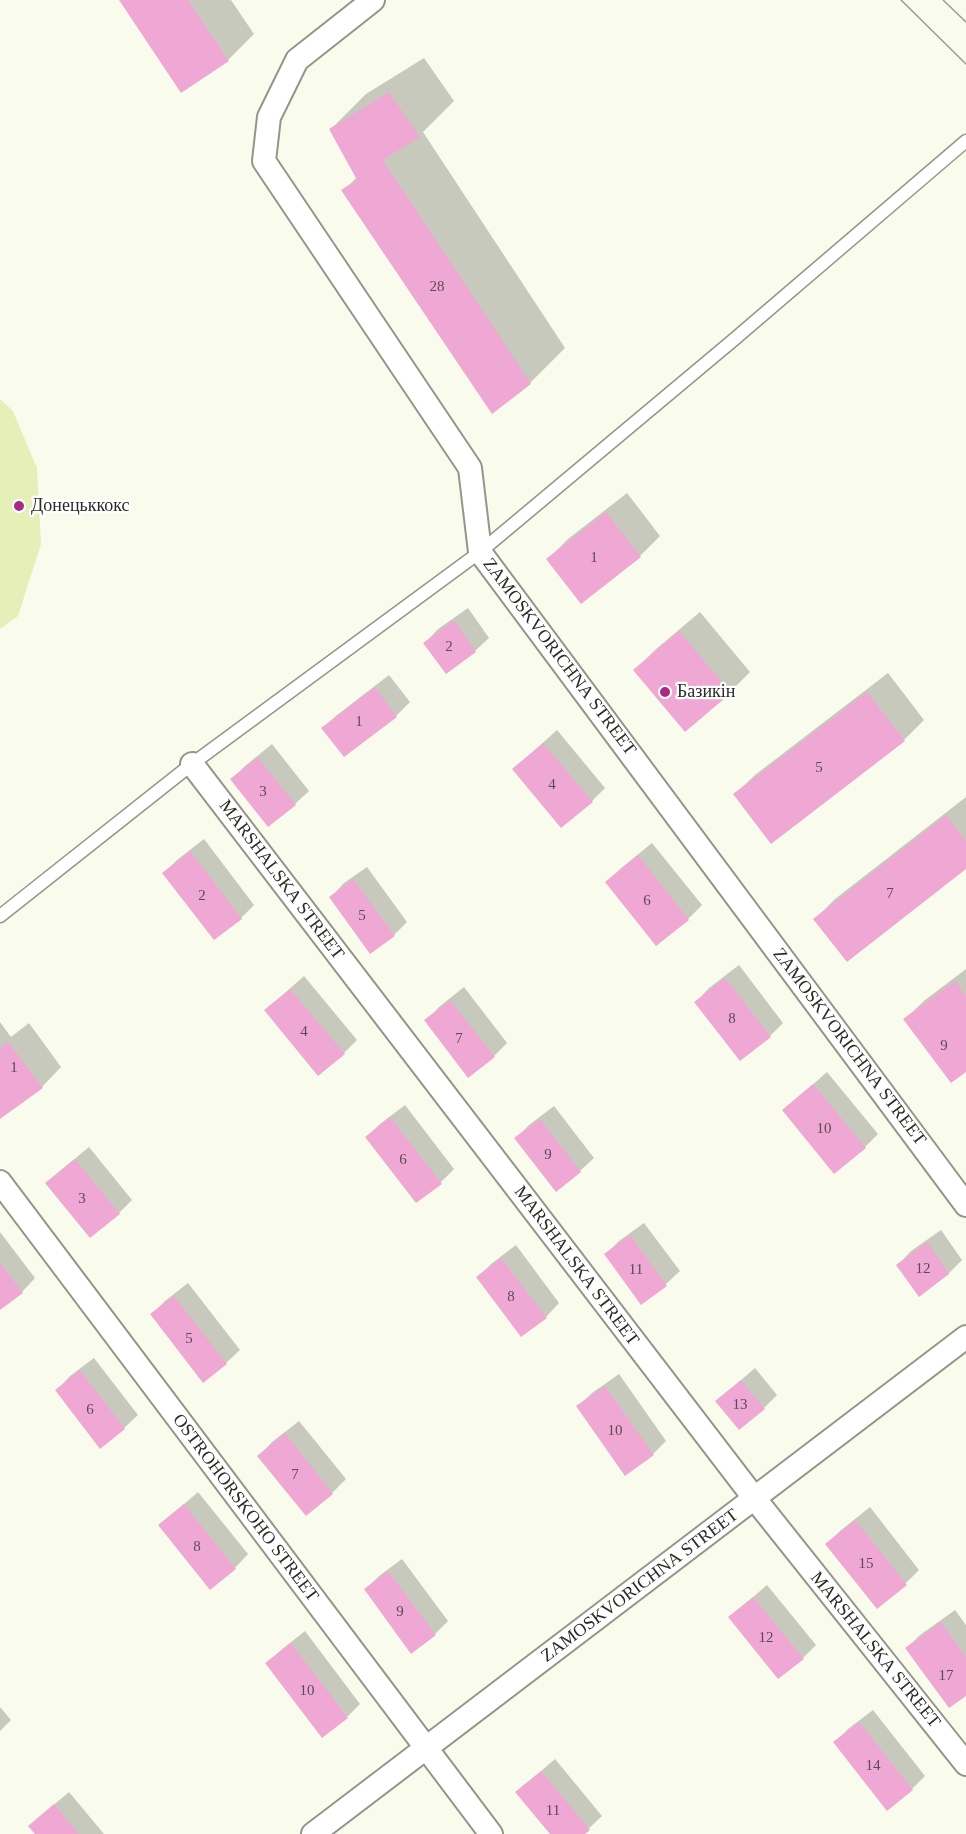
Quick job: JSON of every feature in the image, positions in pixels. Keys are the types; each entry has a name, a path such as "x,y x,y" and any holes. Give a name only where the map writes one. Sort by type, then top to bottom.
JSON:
{"street":[{"name":"ZAMOSKVORICHNA STREET","path":"373,0 297,60 269,117 264,161 470,468 480,552 966,1205"},
{"name":"MARSHALSKA STREET","path":"192,764 755,1499 966,1764"},
{"name":"OSTROHORSKOHO STREET","path":"0,1182 491,1834"},
{"name":"ZAMOSKVORICHNA STREET","path":"313,1834 966,1337"}],"lane":[{"path":"0,916 192,764 480,552 966,141"}],"green space":[{"name":"Донецьккокс","path":"0,399 13,411 37,468 41,544 18,616 0,629"}],"building":[{"path":"119,0 188,0 229,61 181,93"},
{"path":"389,92 420,137 383,160 531,384 492,414 341,190 357,180 329,129"},
{"path":"606,512 641,557 581,604 546,559"},
{"path":"454,620 476,652 446,674 423,643"},
{"path":"679,631 731,693 685,732 633,670"},
{"path":"375,687 397,717 344,757 321,728"},
{"path":"867,692 905,741 771,844 733,794"},
{"path":"543,743 593,802 561,828 512,769"},
{"path":"258,757 296,805 268,827 230,779"},
{"path":"946,815 966,841 966,869 847,962 813,919"},
{"path":"190,851 242,919 214,940 162,873"},
{"path":"638,855 689,920 656,946 605,882"},
{"path":"353,879 395,936 370,954 329,897"},
{"path":"725,978 771,1037 740,1061 694,1002"},
{"path":"955,981 966,996 966,1072 951,1083 903,1019"},
{"path":"290,989 345,1054 318,1076 264,1010"},
{"path":"450,1000 495,1057 468,1078 424,1020"},
{"path":"8,1042 43,1088 0,1119 0,1048"},
{"path":"813,1084 866,1148 834,1174 782,1110"},
{"path":"390,1117 442,1184 416,1203 365,1137"},
{"path":"540,1119 581,1172 556,1192 514,1138"},
{"path":"75,1159 120,1214 90,1238 45,1183"},
{"path":"630,1235 667,1286 641,1305 604,1254"},
{"path":"927,1242 949,1274 919,1297 896,1265"},
{"path":"501,1258 547,1318 521,1337 476,1277"},
{"path":"0,1263 23,1293 0,1310"},
{"path":"174,1296 227,1364 203,1383 150,1314"},
{"path":"80,1370 125,1429 100,1449 55,1390"},
{"path":"741,1380 765,1409 739,1430 715,1401"},
{"path":"605,1386 654,1455 625,1476 576,1406"},
{"path":"285,1433 333,1494 306,1516 257,1456"},
{"path":"184,1504 236,1569 210,1590 158,1525"},
{"path":"855,1520 907,1585 877,1609 825,1544"},
{"path":"388,1571 436,1635 411,1654 364,1589"},
{"path":"753,1597 804,1659 778,1679 728,1617"},
{"path":"941,1622 966,1657 966,1696 949,1708 905,1648"},
{"path":"291,1643 348,1718 322,1738 265,1663"},
{"path":"859,1722 913,1790 887,1811 833,1742"},
{"path":"541,1771 590,1830 585,1834 550,1834 515,1792"},
{"path":"54,1804 79,1834 35,1834 28,1826"}],"tram line":[{"path":"901,0 966,64"},
{"path":"943,0 966,22"}],"place":[{"name":"Донецьккокс","path":"19,506"},
{"name":"Базикін","path":"665,692"}]}
